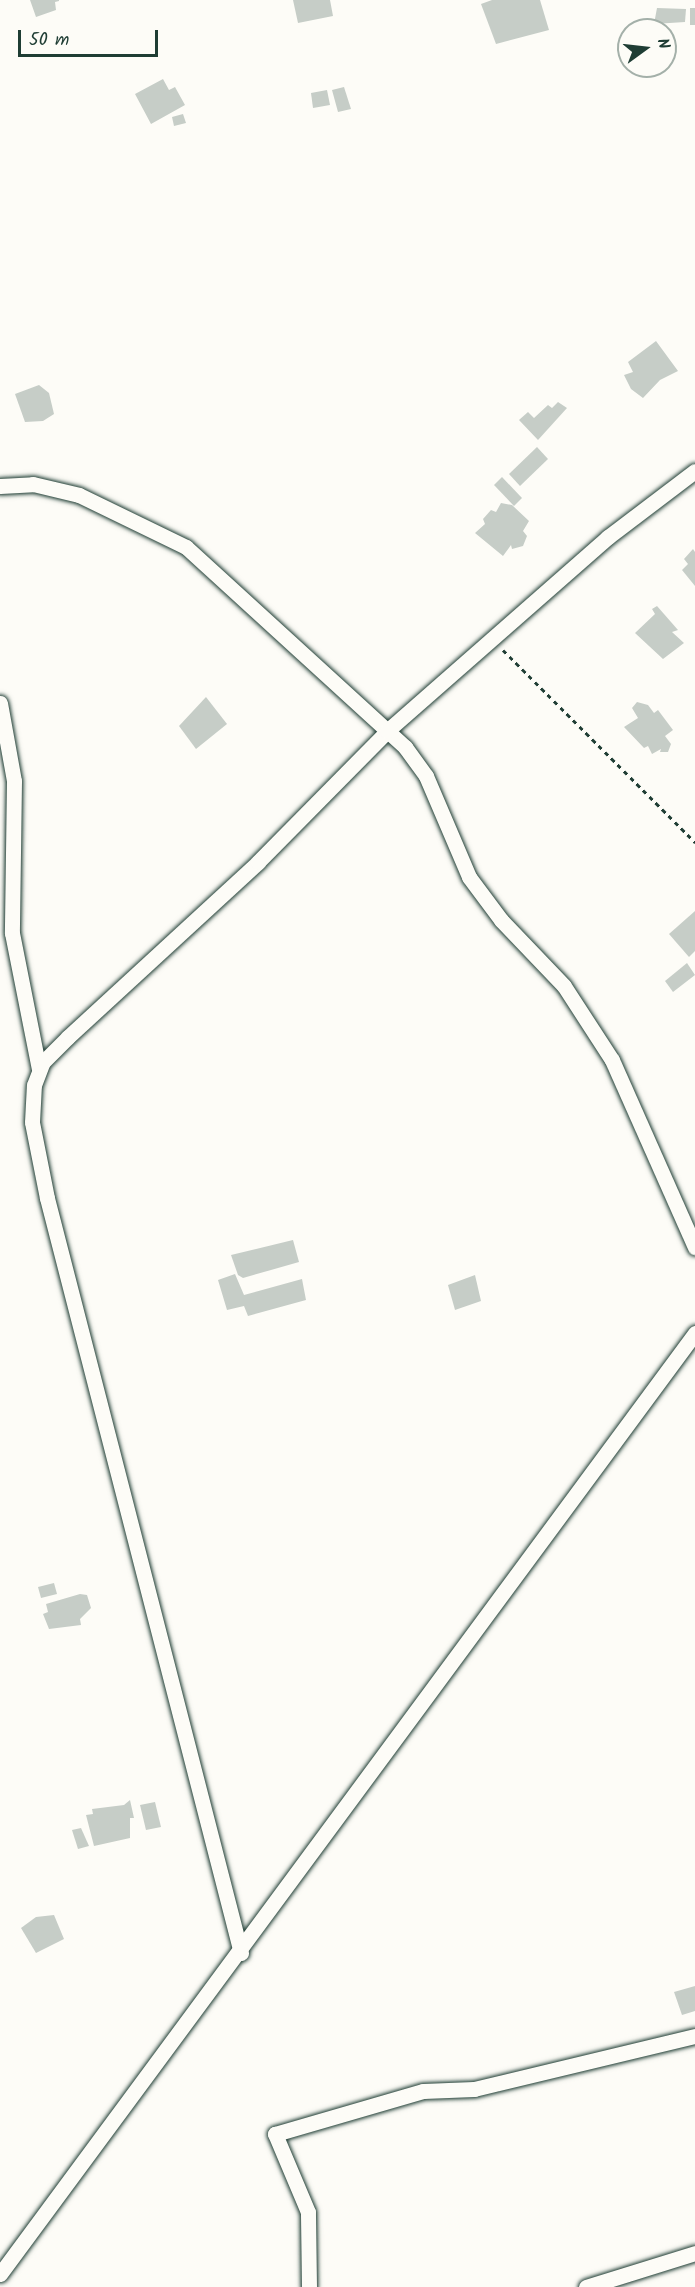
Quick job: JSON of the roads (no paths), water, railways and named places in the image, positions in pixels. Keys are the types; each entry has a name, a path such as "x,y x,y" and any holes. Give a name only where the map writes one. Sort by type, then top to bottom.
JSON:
{"street":[{"path":"39,1069 68,1037 258,862 387,731 491,638 661,493 695,471"},
{"path":"0,486 33,484 79,495 186,547 387,731 426,776 469,877 501,920 564,986 612,1060 695,1247"},
{"path":"0,703 14,781 12,933 39,1069 32,1122 47,1198 241,1953"},
{"path":"0,2274 241,1953 695,1333"},
{"path":"309,2287 308,2212 275,2134 423,2091 474,2089 695,2036"},
{"path":"586,2287 695,2253"}]}
